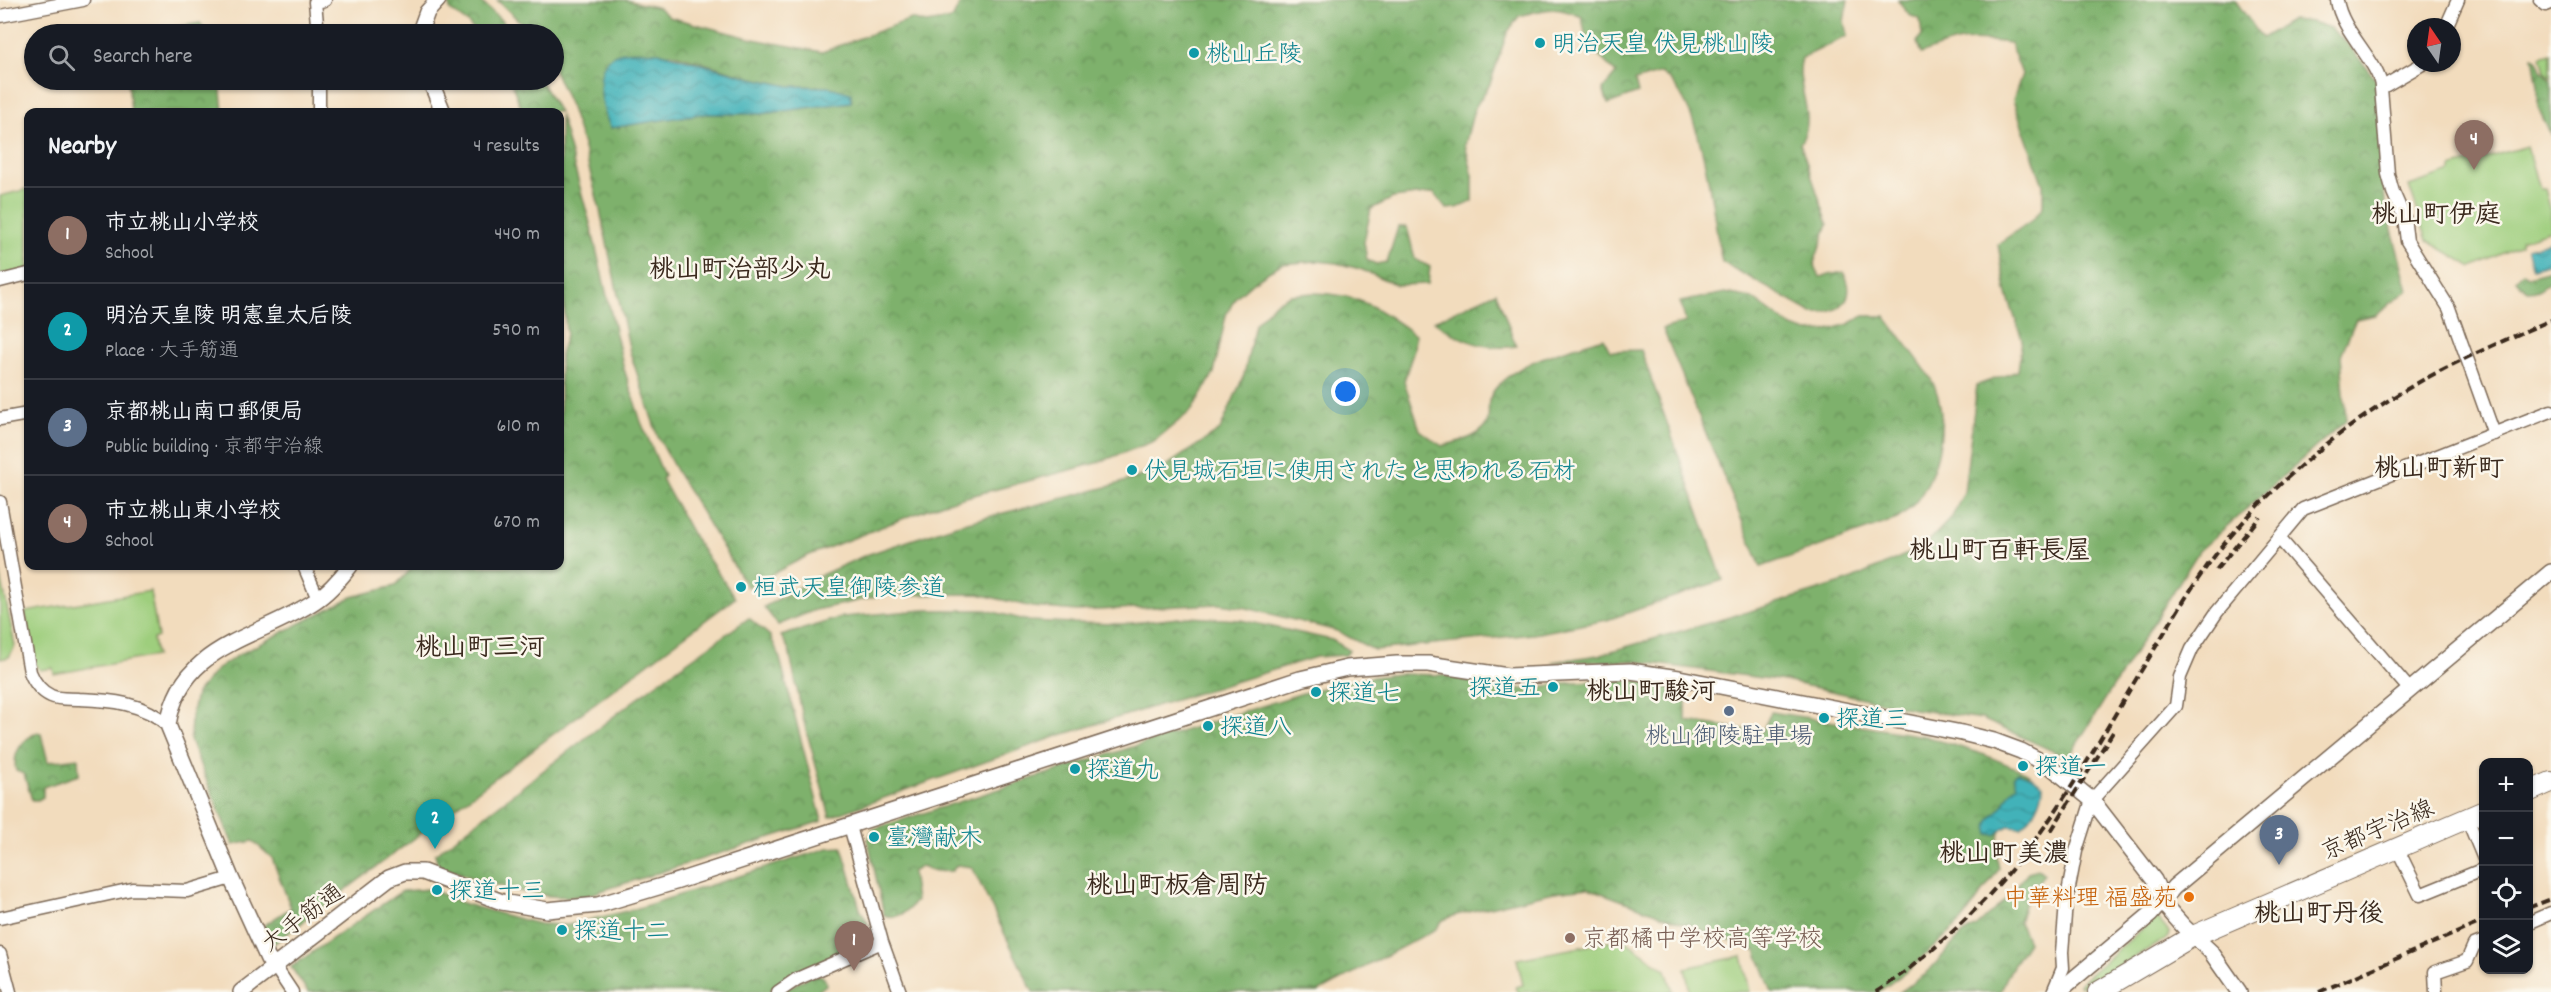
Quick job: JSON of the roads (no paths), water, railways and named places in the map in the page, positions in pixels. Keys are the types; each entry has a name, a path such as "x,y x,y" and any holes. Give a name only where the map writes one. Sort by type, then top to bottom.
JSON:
{"main road":[{"path":"2533,790 2551,782"},
{"name":"京都宇治線","path":"2098,992 2193,936 2475,815"}],"street":[{"path":"0,16 82,0"},
{"path":"317,24 315,2 325,0"},
{"path":"423,24 427,12 438,0"},
{"path":"2337,0 2339,12 2348,28 2381,78 2388,174 2404,217 2408,241 2449,308 2494,434"},
{"path":"2450,18 2458,0"},
{"path":"2540,0 2546,5 2551,3"},
{"path":"2381,88 2409,72"},
{"path":"319,90 319,108"},
{"path":"434,90 441,108"},
{"path":"0,281 24,275"},
{"path":"2053,992 2063,968 2066,903 2076,851 2092,800 2176,706 2180,676 2192,649 2217,612 2303,509 2551,411"},
{"path":"0,419 24,415"},
{"path":"0,502 30,672 37,684 46,693 58,698 132,705 151,712 168,725 231,878 268,958 292,992"},
{"path":"2279,538 2410,690"},
{"path":"306,570 318,599"},
{"path":"168,725 173,703 180,689 204,660 220,649 318,599 338,582 347,570"},
{"path":"2058,992 2151,914 2179,883 2551,572"},
{"path":"900,992 882,942 850,826 1300,679 1347,668 1397,664 1428,664 1508,676 1609,671 1653,674 1951,731 1994,741 2021,751 2050,766 2092,800 2154,880 2167,908 2211,952 2239,992"},
{"path":"2475,815 2479,835"},
{"name":"大手筋通","path":"242,992 389,878 401,873 418,872 502,902 547,910 574,909 598,905 675,882 850,826"},
{"path":"2397,848 2420,895 2479,871"},
{"path":"0,918 132,889 188,891 231,878"},
{"path":"2533,920 2551,913"},
{"path":"778,992 797,979 882,942"},
{"path":"2436,992 2435,972 2467,961 2474,945 2479,943"},
{"path":"0,954 10,992"}],"water":[{"path":"626,52 659,52 789,86 830,87 851,93 851,102 761,114 700,114 611,128 604,110 600,88 603,67 608,59"},
{"path":"2551,241 2551,263 2533,268 2527,248"},
{"path":"2018,772 2032,777 2043,785 2039,803 2021,827 2008,826 1995,835 1989,834 1989,821 2017,785 2014,775"}],"railway":[{"path":"1876,992 1922,958 1965,920 2023,855 2069,791 2197,581 2218,551 2271,493 2339,434 2389,400 2448,367 2551,320"},
{"path":"2216,570 2260,517"},
{"path":"2051,831 2113,732"},
{"path":"2533,906 2551,899"},
{"path":"2319,992 2479,923"}],"place":[{"name":"明治天皇 伏見桃山陵","path":"1540,43"},
{"name":"桃山丘陵","path":"1194,53"},
{"name":"市立桃山東小学校","path":"2474,170"},
{"name":"伏見城石垣に使用されたと思われる石材","path":"1132,470"},
{"name":"桓武天皇御陵参道","path":"741,587"},
{"name":"探道五","path":"1553,687"},
{"name":"探道七","path":"1316,692"},
{"name":"桃山御陵駐車場","path":"1729,711"},
{"name":"探道三","path":"1824,718"},
{"name":"探道八","path":"1208,726"},
{"name":"探道一","path":"2023,766"},
{"name":"探道九","path":"1075,769"},
{"name":"臺灣献木","path":"874,837"},
{"name":"明治天皇陵 明憲皇太后陵","path":"435,849"},
{"name":"京都桃山南口郵便局","path":"2279,865"},
{"name":"探道十三","path":"437,890"},
{"name":"中華料理 福盛苑","path":"2189,897"},
{"name":"探道十二","path":"562,930"},
{"name":"京都橘中学校高等学校","path":"1570,938"},
{"name":"市立桃山小学校","path":"854,971"}],"district":[{"name":"桃山町伊庭","path":"2436,213"},
{"name":"桃山町治部少丸","path":"740,268"},
{"name":"桃山町新町","path":"2439,467"},
{"name":"桃山町百軒長屋","path":"2000,549"},
{"name":"桃山町三河","path":"480,646"},
{"name":"桃山町駿河","path":"1651,690"},
{"name":"桃山町美濃","path":"2004,852"},
{"name":"桃山町板倉周防","path":"1177,884"},
{"name":"桃山町丹後","path":"2319,912"}]}
